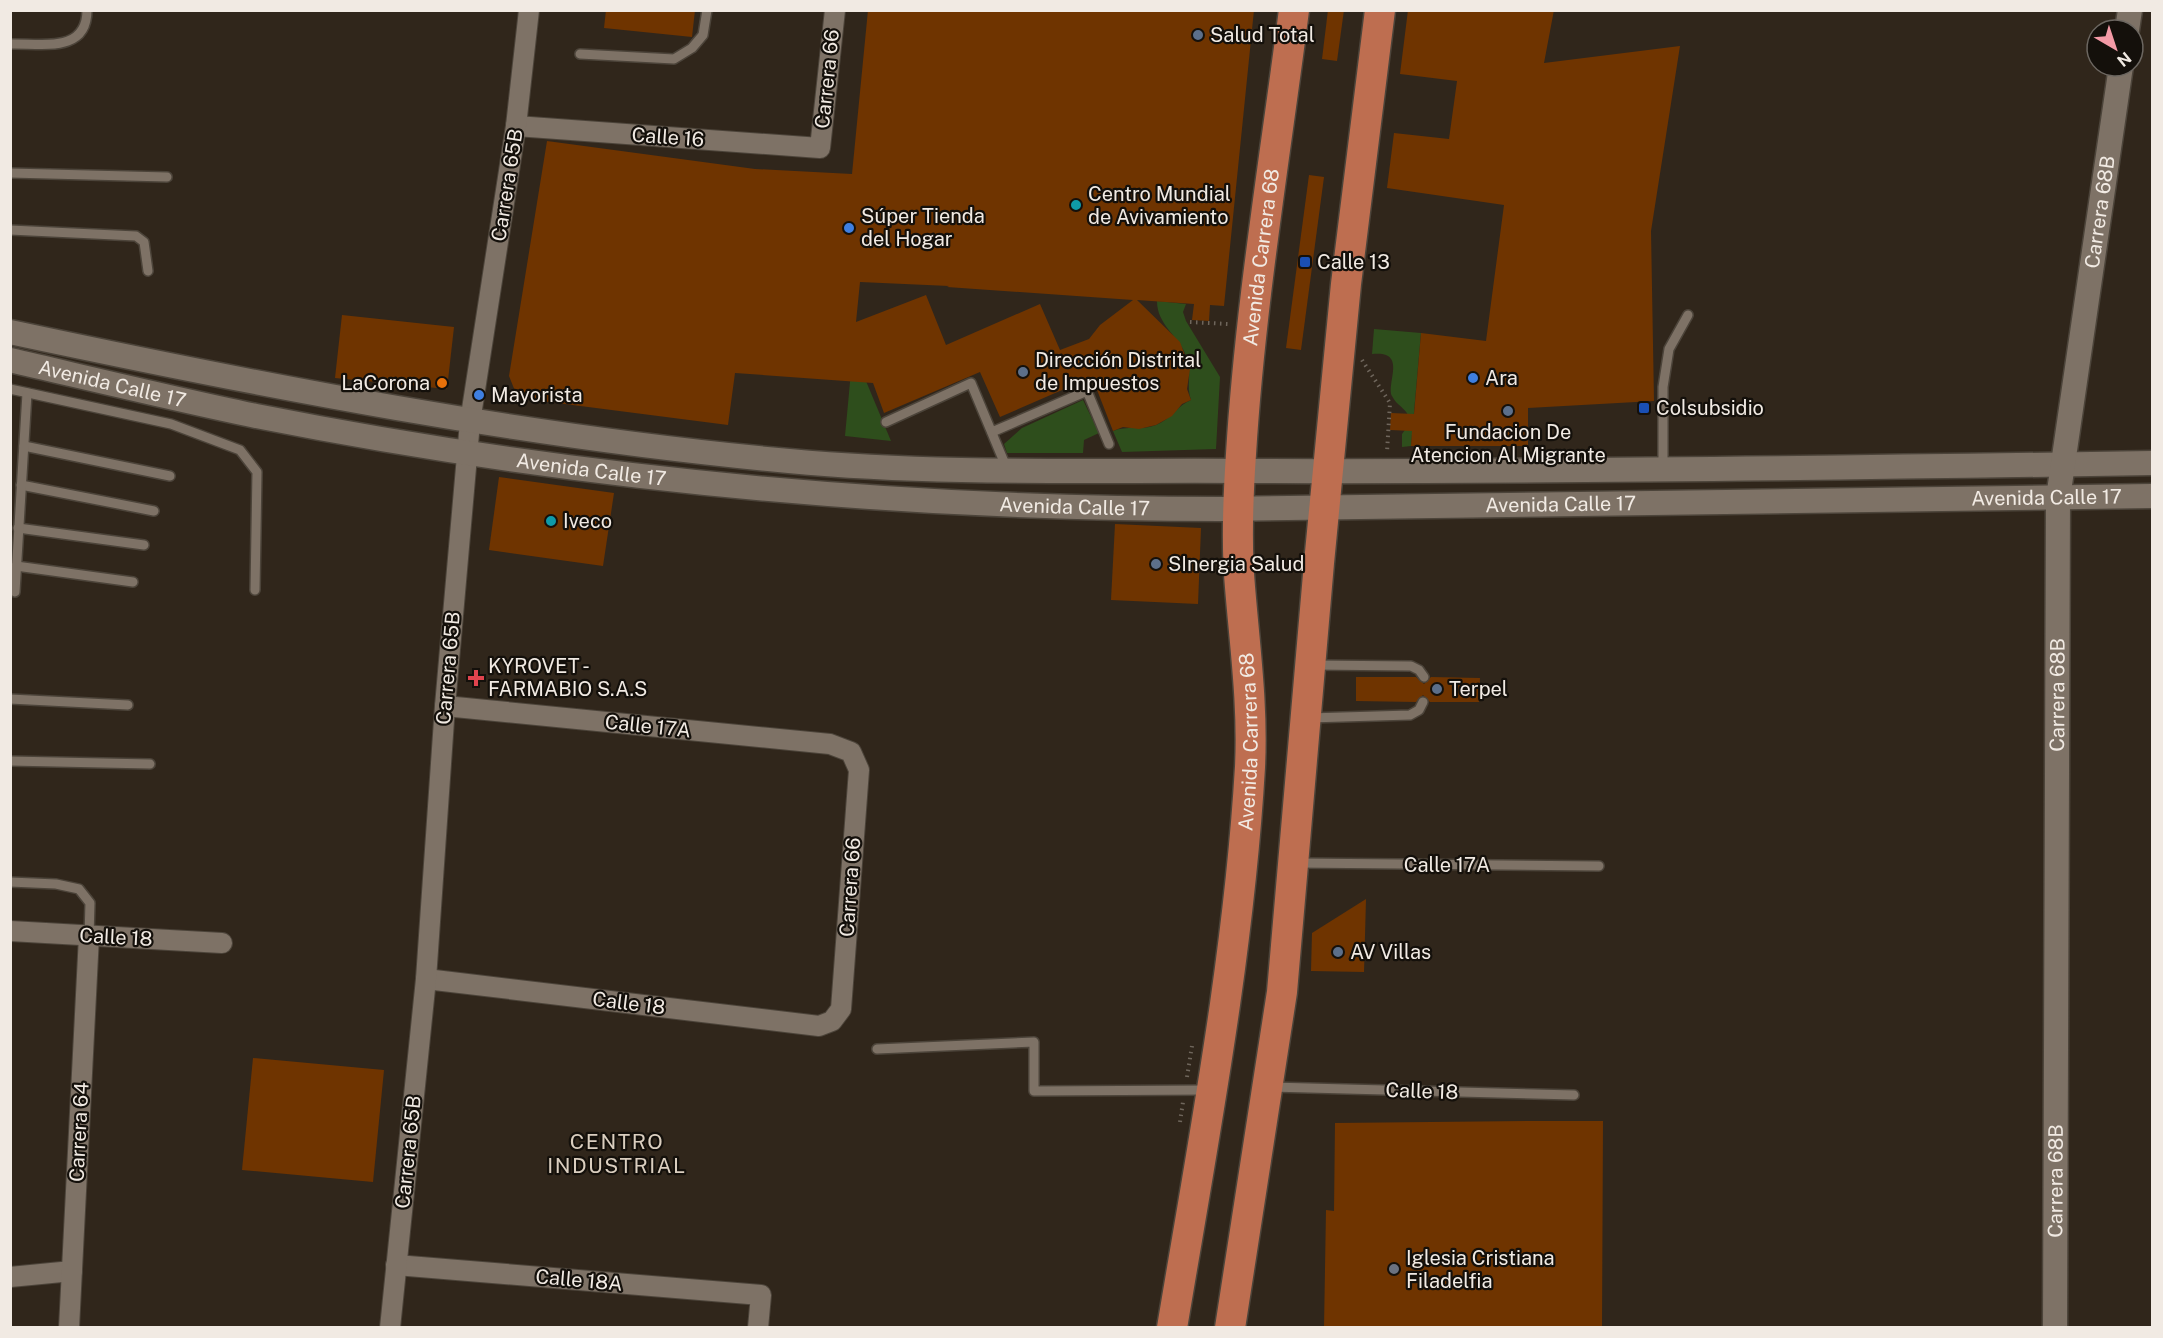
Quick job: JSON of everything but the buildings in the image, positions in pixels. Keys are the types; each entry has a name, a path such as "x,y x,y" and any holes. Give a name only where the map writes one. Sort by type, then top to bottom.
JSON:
{"main road":[{"name":"Avenida Carrera 68","path":"1172,1328 1198,1090 1238,896 1250,766 1251,701 1239,584 1240,471 1248,370 1294,10"},
{"path":"1230,1328 1284,981 1310,665 1347,274 1380,10"}],"street":[{"name":"Carrera 65B","path":"390,1328 426,979 444,706 470,422 516,126 529,10"},
{"name":"Carrera 66","path":"820,148 835,10"},
{"name":"Carrera 68B","path":"2055,1328 2058,498 2119,78"},
{"name":"Calle 16","path":"516,126 820,148"},
{"name":"Avenida Calle 17","path":"10,332 235,380 470,422 555,435 788,461 896,469 1663,471 2152,463"},
{"name":"Avenida Calle 17","path":"10,360 256,416 468,452 689,482 893,499 1071,508 1324,508 2152,496"},
{"path":"893,499 896,469"},
{"name":"Calle 17A","path":"444,706 830,744 851,752"},
{"name":"Carrera 66","path":"832,1021 841,1009 859,770 851,752"},
{"name":"Calle 18","path":"10,931 222,943"},
{"name":"Carrera 64","path":"69,1328 89,936"},
{"name":"Calle 18","path":"426,979 819,1026 832,1021"},
{"name":"Calle 18A","path":"396,1265 761,1295 758,1328"},
{"path":"10,1277 72,1270"}],"lane":[{"path":"10,44 62,44 78,37 87,23 87,10"},
{"path":"580,54 674,59 692,48 703,35 707,10"},
{"path":"10,173 167,177"},
{"path":"10,230 136,236 144,242 148,272"},
{"path":"1663,471 1664,387 1669,349 1688,315"},
{"path":"886,422 971,383 1007,469"},
{"path":"10,389 171,424 240,450 257,472 255,590"},
{"path":"992,432 1087,391 1109,444"},
{"path":"15,592 27,393"},
{"path":"24,446 170,476"},
{"path":"21,485 154,511"},
{"path":"18,528 144,545"},
{"path":"16,566 133,582"},
{"path":"1310,665 1411,666 1419,670 1424,677"},
{"path":"10,699 128,705"},
{"path":"1307,718 1410,715 1419,710 1424,702"},
{"path":"10,761 150,764"},
{"name":"Calle 17A","path":"1295,863 1599,866"},
{"path":"10,882 56,884 79,889 90,903 89,936"},
{"path":"877,1049 1034,1042 1034,1090 1198,1090"},
{"name":"Calle 18","path":"1269,1087 1574,1095"}],"path":[{"path":"1190,322 1232,325"},
{"path":"1360,357 1390,403 1387,456"},
{"path":"1179,1126 1198,1090 1192,1045"}],"green space":[{"path":"1157,301 1186,304 1183,312 1186,321 1220,377 1216,449 1122,452 1113,431 1156,425 1191,400 1187,358 1161,317"},
{"path":"1374,329 1421,333 1411,446 1402,447 1402,434 1410,423 1408,414 1392,396 1393,362 1383,354 1372,354"},
{"path":"853,350 891,441 845,436"},
{"path":"1083,400 1099,433 1084,440 1083,453 1007,453 1004,444 1022,428"}],"place":[{"name":"Salud Total","path":"1198,35"},
{"name":"Centro Mundial de Avivamiento","path":"1076,205"},
{"name":"Súper Tienda del Hogar","path":"849,228"},
{"name":"Calle 13","path":"1305,262"},
{"name":"Dirección Distrital de Impuestos","path":"1023,372"},
{"name":"Ara","path":"1473,378"},
{"name":"LaCorona","path":"442,383"},
{"name":"Mayorista","path":"479,395"},
{"name":"Colsubsidio","path":"1644,408"},
{"name":"Fundacion De Atencion Al Migrante","path":"1508,411"},
{"name":"Iveco","path":"551,521"},
{"name":"SInergia Salud","path":"1156,564"},
{"name":"KYROVET - FARMABIO S.A.S","path":"476,678"},
{"name":"Terpel","path":"1437,689"},
{"name":"AV Villas","path":"1338,952"},
{"name":"Iglesia Cristiana Filadelfia","path":"1394,1269"}],"district":[{"name":"CENTRO INDUSTRIAL","path":"617,1154"}]}
